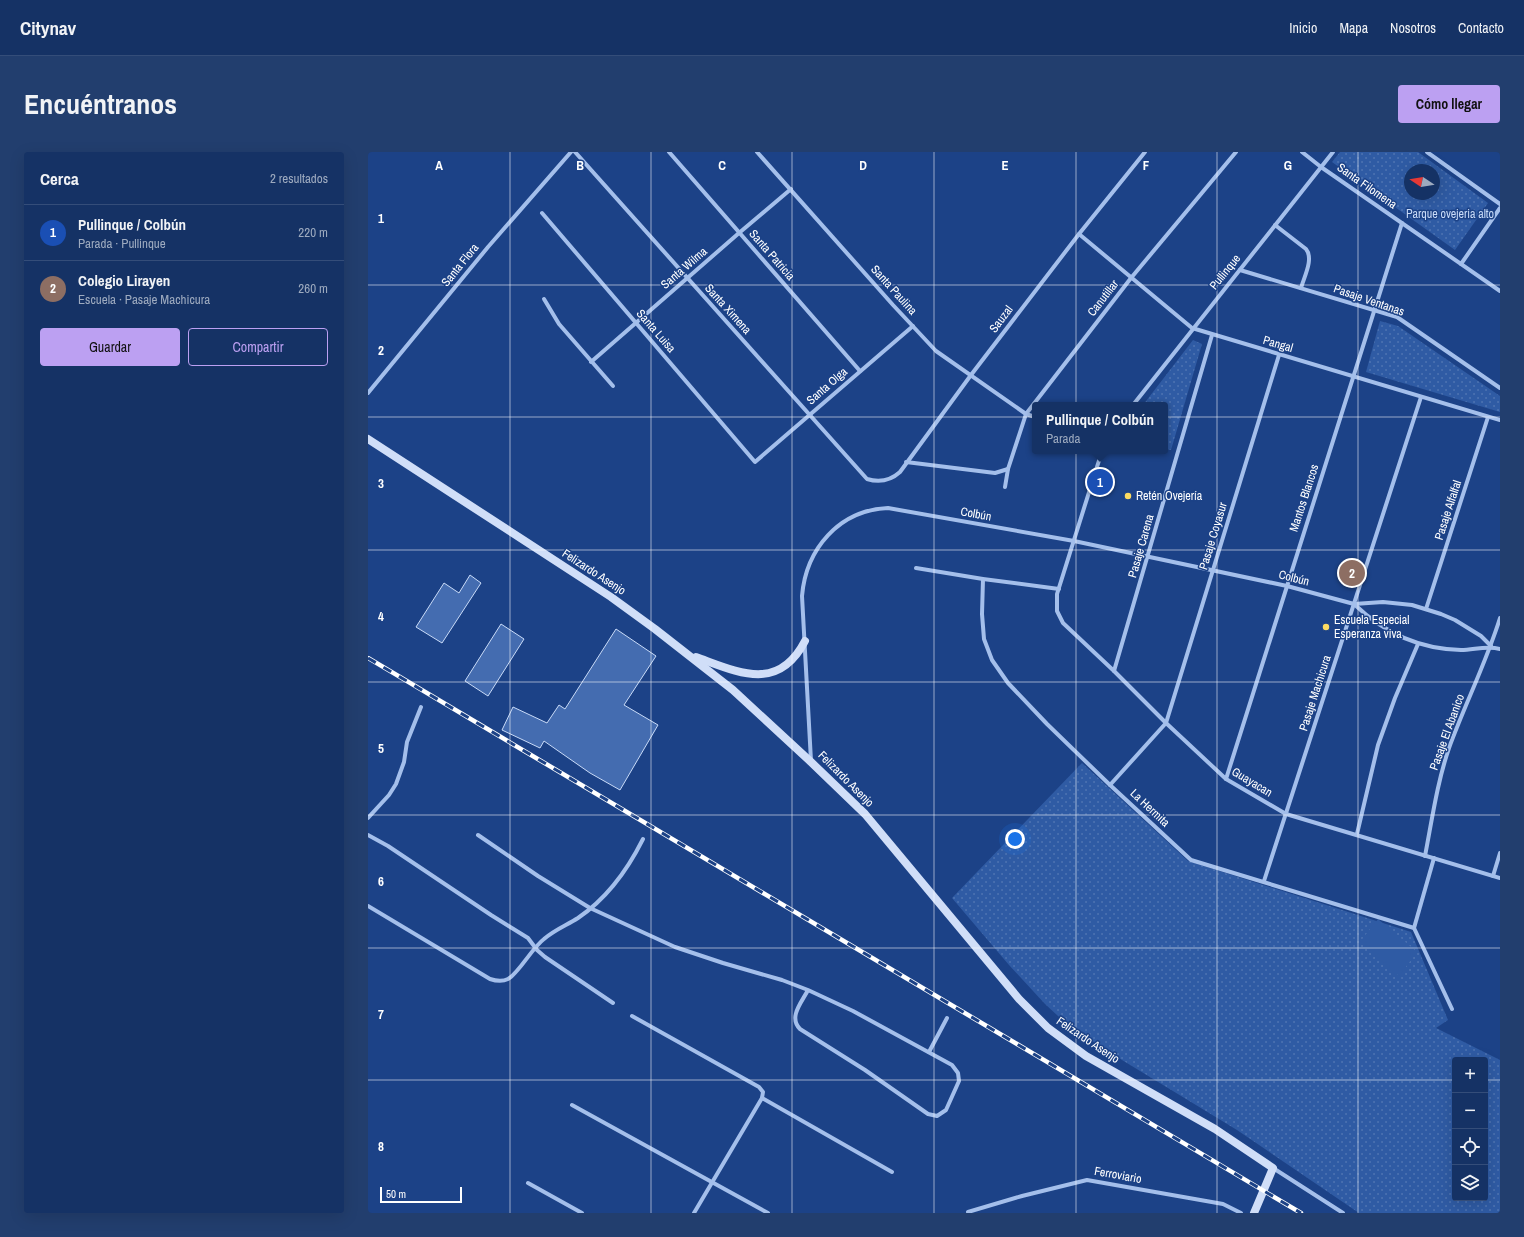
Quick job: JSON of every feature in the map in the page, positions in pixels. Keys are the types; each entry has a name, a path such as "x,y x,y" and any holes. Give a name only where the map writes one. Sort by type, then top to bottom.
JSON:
{"street":[{"name":"Santa Flora","path":"368,393 488,247 572,152"},
{"name":"Santa Ximena","path":"575,152 867,478"},
{"name":"Santa Patricia","path":"669,152 860,372"},
{"name":"Santa Paulina","path":"757,152 936,351 971,374 1026,414 1032,416"},
{"name":"Sauzal","path":"867,478 879,481 890,479 900,472 971,374 1079,234 1145,152"},
{"name":"Canutillar","path":"1035,402 1131,278 1236,152"},
{"name":"Santa Filomena","path":"1302,152 1321,167 1500,291"},
{"name":"Pullinque","path":"1135,402 1192,328 1333,152"},
{"path":"1427,152 1500,204"},
{"name":"Santa Wilma","path":"592,362 791,189"},
{"path":"1461,264 1479,236 1500,208"},
{"name":"Santa Luisa","path":"542,213 755,462"},
{"name":"Mantos Blancos","path":"1226,779 1402,222"},
{"path":"1275,225 1306,249 1309,254 1310,260 1301,288"},
{"name":"Pangal","path":"1079,234 1192,328 1500,420"},
{"name":"Pasaje Ventanas","path":"1240,270 1397,317 1500,388"},
{"path":"544,299 559,324 613,386"},
{"name":"Santa Olga","path":"755,462 913,326"},
{"name":"Pasaje Carena","path":"1114,670 1212,335"},
{"name":"Pasaje Coyasur","path":"1166,723 1279,355"},
{"name":"Pasaje Machicura","path":"1264,881 1421,397"},
{"name":"Canutillar","path":"1005,487 1008,469 1026,414 1032,406"},
{"name":"Pasaje Alfalfal","path":"1426,609 1488,416"},
{"name":"Felizardo Asenjo","path":"368,439 611,597 690,655 733,690 865,814 1019,999 1048,1028 1086,1056 1215,1129 1274,1168"},
{"path":"916,568 1059,589 1101,454"},
{"path":"906,462 995,473 1008,469"},
{"name":"Colbún","path":"811,762 802,596 803,586 809,564 820,544 845,521 873,509 888,508 1074,541 1287,586 1354,604 1390,603 1426,609 1441,614 1468,627 1492,646"},
{"name":"La Hermita","path":"983,579 982,614 984,639 992,660 1008,683 1047,724 1110,785 1191,860 1264,881 1414,928"},
{"name":"Guayacan","path":"1059,589 1056,605 1059,617 1063,623 1114,670 1166,723 1226,779 1286,814 1500,878"},
{"name":"Colbún","path":"1354,604 1365,615 1390,632 1418,644 1463,650 1492,646 1500,648"},
{"name":"Pasaje El Abanico","path":"1425,856 1440,780 1449,749 1492,646 1500,618"},
{"path":"690,655 737,672 752,675 777,670 784,666 798,653 805,641"},
{"path":"1357,834 1378,745 1395,698 1418,644"},
{"path":"368,818 389,796 396,784 404,762 407,742 421,707"},
{"path":"1110,785 1166,723"},
{"path":"368,835 388,846 528,938 545,957 613,1003"},
{"path":"478,835 538,876 590,908 675,947 782,980 808,990 853,1011 955,1067 959,1077 958,1084 946,1110 937,1116 928,1114 866,1070 800,1029 796,1024 795,1016 808,990"},
{"path":"368,906 442,951 494,980 503,981 511,977 535,947 553,932 577,918 603,896 620,876 643,839"},
{"path":"1493,876 1500,853"},
{"path":"1434,858 1414,928 1452,1009"},
{"path":"632,1016 759,1087 763,1092 762,1098 694,1213"},
{"path":"929,1052 947,1018"},
{"path":"762,1098 892,1172"},
{"path":"572,1105 768,1213"},
{"path":"1254,1213 1274,1168 1343,1213"},
{"name":"Ferroviario","path":"968,1212 1022,1196 1088,1180 1223,1204 1241,1213"},
{"path":"528,1183 582,1213"}],"green space":[{"name":"Parque ovejeria alto","path":"1340,152 1418,152 1434,164 1404,164 1404,200 1440,200 1440,168 1488,203 1455,250 1332,162"},
{"path":"1380,321 1398,326 1500,396 1500,412 1366,372"},
{"path":"1193,340 1202,344 1171,450 1168,450 1168,402 1145,402"},
{"path":"1082,763 1188,861 1411,932 1448,1020 1436,1028 1500,1060 1500,1213 1359,1213 1237,1130 1070,1027 1045,1004 1009,965 952,898"},
{"path":"1378,919 1417,952 1399,976 1360,942"}],"building":[{"path":"470,575 481,583 442,643 416,627 444,583 459,593"},
{"path":"501,624 524,639 488,696 465,681"},
{"path":"616,629 656,656 624,705 658,725 620,790 590,773 544,741 540,748 502,730 513,707 547,723 559,705 565,709"}],"railway":[{"path":"368,658 1301,1213"}],"place":[{"name":"Pullinque / Colbún","path":"1100,482"},
{"name":"Retén Ovejería","path":"1128,496"},
{"name":"Colegio Lirayen","path":"1352,573"},
{"name":"Escuela Especial Esperanza viva","path":"1326,627"}]}
